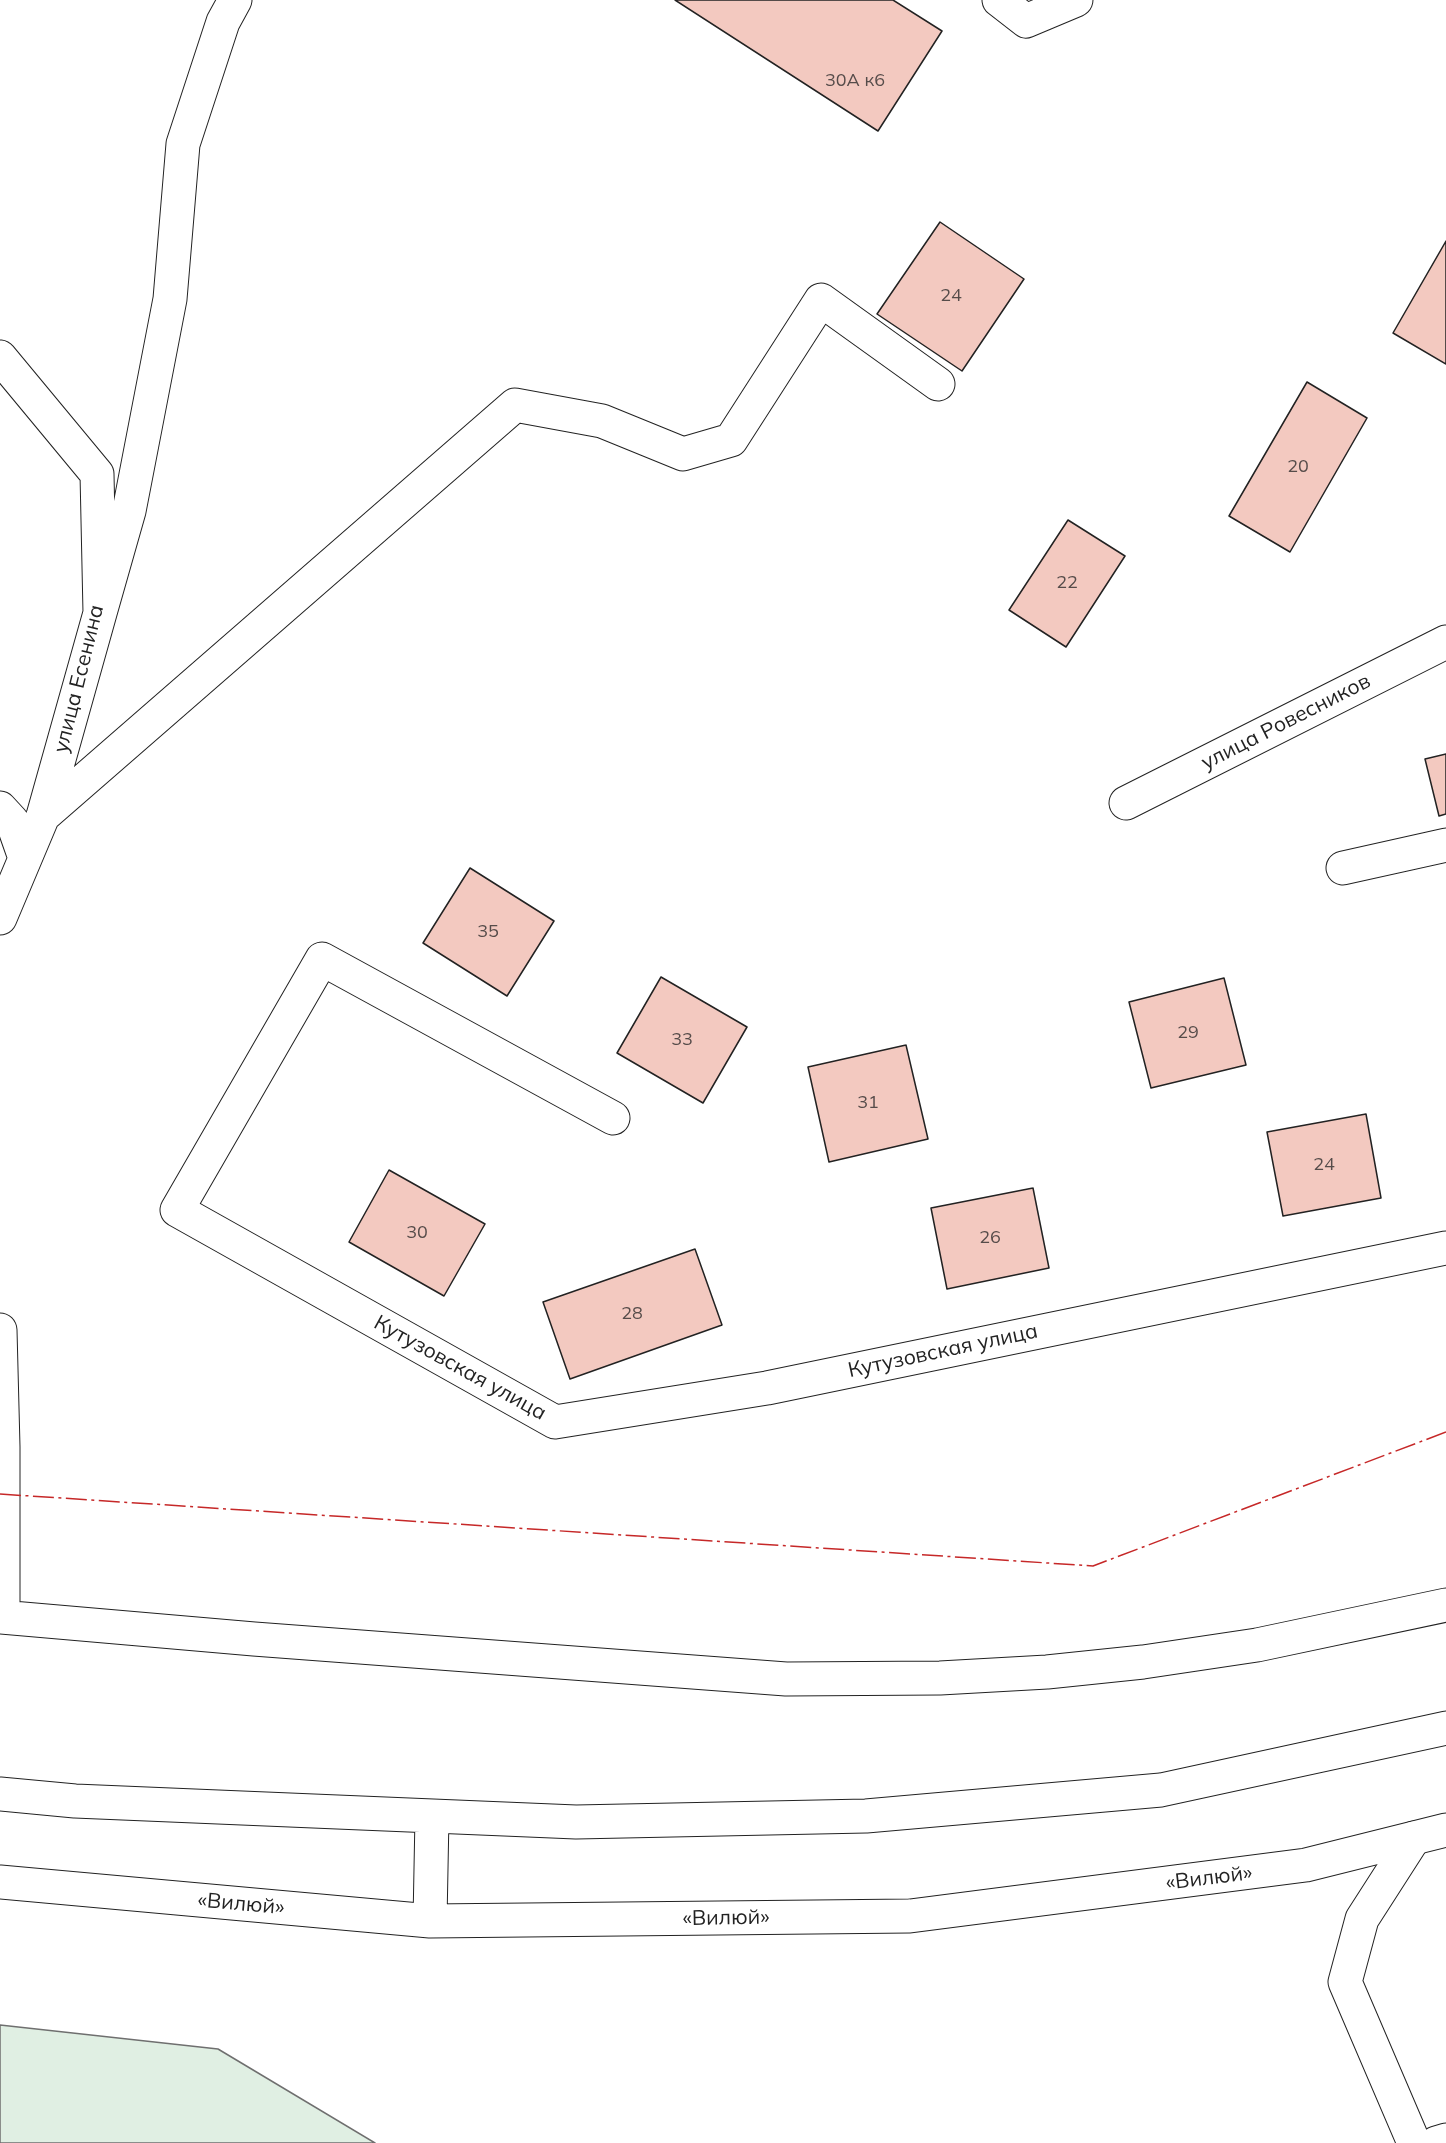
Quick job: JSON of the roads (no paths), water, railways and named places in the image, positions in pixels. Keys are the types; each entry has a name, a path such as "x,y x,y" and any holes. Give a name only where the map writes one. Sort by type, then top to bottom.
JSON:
{"main road":[{"path":"100,614 129,511 170,299 183,144 223,22 235,0"},
{"path":"999,0 1026,21 1076,0"},
{"path":"43,816 515,405 602,421 683,454 731,440 821,300 938,384"},
{"name":"улица Есенина","path":"0,357 97,474 100,614 43,816 0,918"},
{"name":"улица Ровесников","path":"1126,803 1446,642"},
{"path":"0,808 12,821 26,858"},
{"path":"1343,868 1446,845"},
{"name":"Кутузовская улица","path":"613,1118 322,958 177,1210 555,1422 767,1388 1446,1248"},
{"path":"0,1329 1,1617 254,1639 786,1678 928,1678 1047,1672 1143,1662 1257,1645 1446,1605"},
{"path":"0,1794 75,1801 576,1822 866,1816 1161,1790 1446,1728"},
{"path":"430,1921 432,1816"},
{"name":"«Вилюй»","path":"0,1882 430,1921 910,1916 1306,1865 1446,1830"},
{"path":"1414,1838 1362,1919 1346,1982 1414,2143"},
{"path":"1436,2143 1446,2140"}]}
